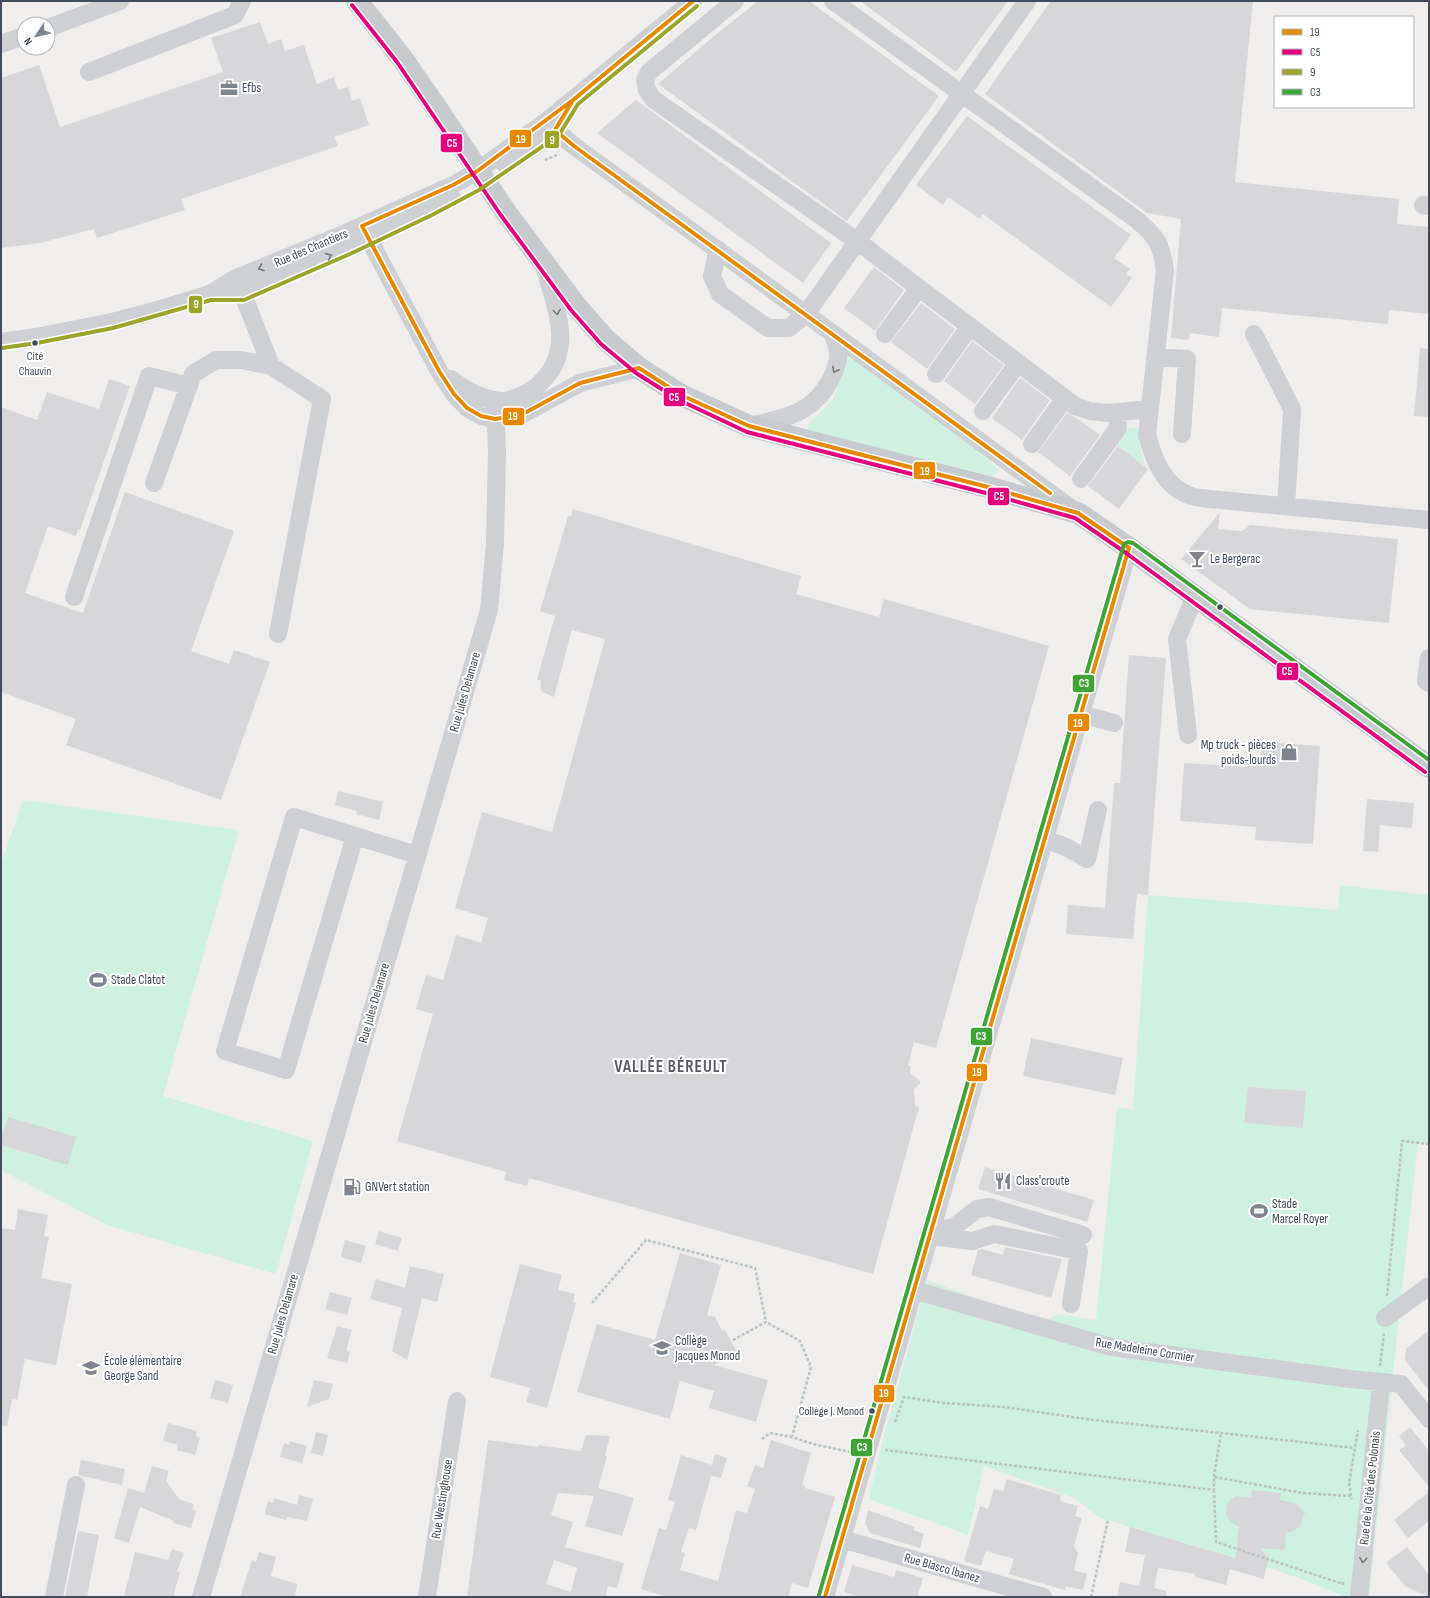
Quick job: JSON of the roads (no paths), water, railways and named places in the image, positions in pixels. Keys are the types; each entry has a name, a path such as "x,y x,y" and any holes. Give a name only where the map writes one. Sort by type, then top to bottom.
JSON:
{"main road":[{"path":"357,1 402,58 505,211 576,306 605,339 639,368 681,395 749,426 988,486 1078,514 1129,548 1429,767"}],"street":[{"path":"56,25 120,1"},
{"path":"89,72 235,15 242,1"},
{"name":"Rue des Chantiers","path":"1,342 36,337 112,322 239,286 272,264 365,232 476,172 551,125 573,100 693,1"},
{"path":"735,1 649,72 645,80 653,99 857,241 1075,406 1090,412 1117,412 1150,409"},
{"path":"833,1 1152,232 1162,250 1165,270 1147,435 1151,452 1159,470 1173,486 1190,496 1210,499 1429,520"},
{"path":"718,250 712,276 720,294 768,328 789,328 806,314 1027,1"},
{"path":"1,44 16,39"},
{"path":"551,125 574,146 1078,514"},
{"path":"365,232 439,371 454,394 467,408 481,416 495,418 521,415 580,383 639,368"},
{"path":"439,371 468,392 483,398 502,402 523,396 542,383 554,364 560,343 557,308 543,261"},
{"path":"239,286 271,366"},
{"path":"885,334 919,288"},
{"path":"936,374 970,326"},
{"path":"749,426 784,418 809,407 825,390 838,363 838,345 832,333"},
{"path":"1254,334 1292,409 1286,506"},
{"path":"1155,357 1187,359 1182,434"},
{"path":"154,483 193,374 216,360 241,360 271,366 322,399 278,634"},
{"path":"983,412 1018,363"},
{"path":"74,597 150,376 189,386"},
{"path":"1032,444 1065,398"},
{"name":"Rue Jules Delamare","path":"201,1597 488,610 495,544 497,452 495,400"},
{"path":"1081,479 1118,428 1117,412"},
{"path":"825,1597 1129,548"},
{"path":"1188,735 1177,639 1194,596"},
{"path":"1429,658 1426,681 1429,683"},
{"path":"1081,714 1114,723"},
{"path":"1045,839 1068,848 1087,859 1098,810"},
{"path":"355,836 286,1070 225,1051 294,817 417,855"},
{"path":"931,1234 954,1227 977,1209 989,1207 1083,1235"},
{"path":"931,1234 973,1241 994,1234 1079,1251 1071,1304"},
{"path":"1385,1318 1429,1286"},
{"name":"Rue Madeleine Cormier","path":"914,1290 1111,1347 1401,1384 1429,1419"},
{"name":"Rue de la Cité des Polonais","path":"1362,1596 1381,1382"},
{"name":"Rue Westinghouse","path":"427,1597 457,1401"},
{"path":"54,1597 76,1485"},
{"name":"Rue Blasco Ibanez","path":"842,1540 1043,1597"}],"place":[{"name":"Efbs","path":"229,88"},
{"name":"Cité Chauvin","path":"35,343"},
{"name":"Le Bergerac","path":"1197,559"},
{"name":"Mp truck - pièces poids-lourds","path":"1289,752"},
{"name":"Stade Clatot","path":"98,980"},
{"name":"Class'croute","path":"1003,1181"},
{"name":"GNVert station","path":"352,1187"},
{"name":"Stade Marcel Royer","path":"1259,1211"},
{"name":"Collège Jacques Monod","path":"662,1348"},
{"name":"École élémentaire George Sand","path":"91,1368"},
{"name":"Collège J. Monod","path":"872,1411"}],"district":[{"name":"VALLÉE BÉREULT","path":"671,1067"}]}
